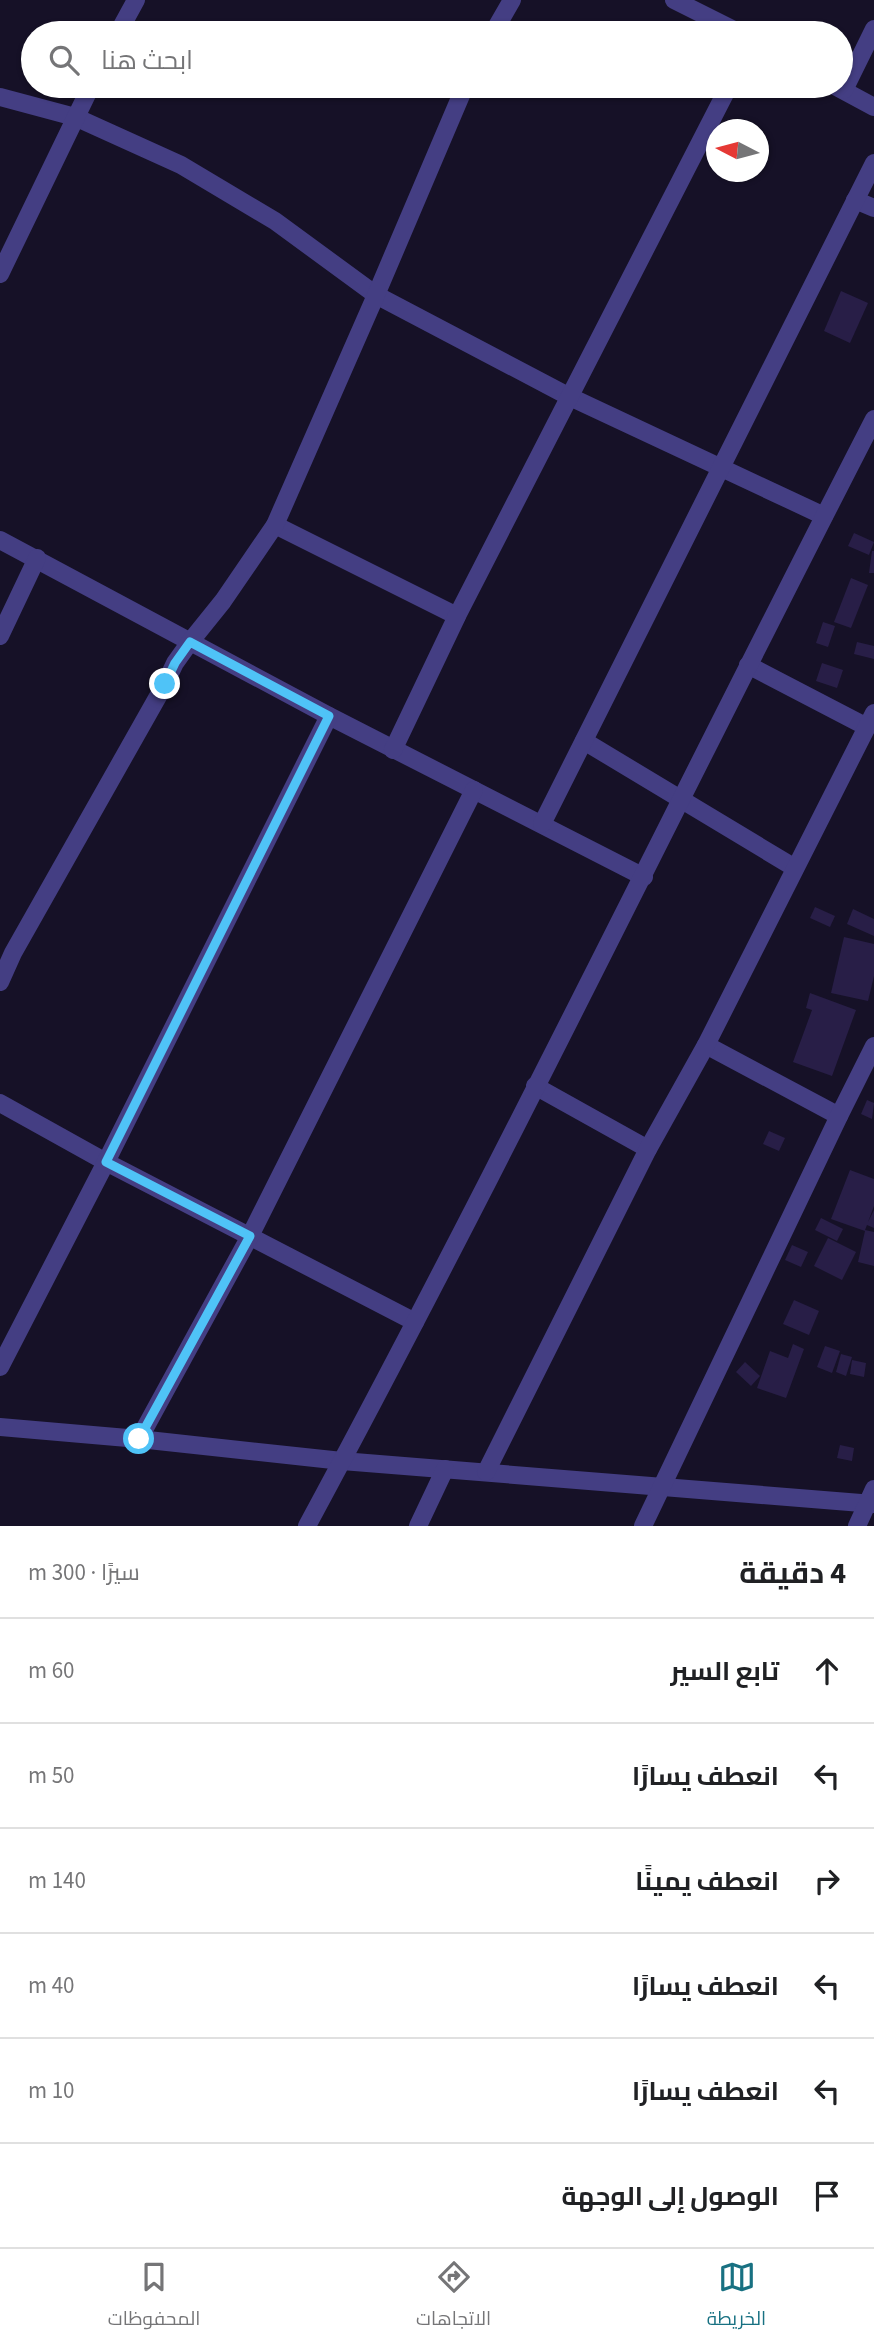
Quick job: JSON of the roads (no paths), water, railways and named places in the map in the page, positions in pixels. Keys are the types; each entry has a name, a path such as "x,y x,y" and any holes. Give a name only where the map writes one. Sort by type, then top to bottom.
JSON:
{"street":[{"path":"125,21 136,0"},
{"path":"501,21 512,0"},
{"path":"674,0 700,6 722,21"},
{"path":"853,64 874,29"},
{"path":"853,96 874,107"},
{"path":"0,97 75,117 181,165 275,221 376,295 568,397 824,516"},
{"path":"0,274 85,98"},
{"path":"0,982 13,953 175,663 223,601 275,525 460,98"},
{"path":"393,750 457,616 723,98"},
{"path":"542,824 874,163"},
{"path":"855,200 874,208"},
{"path":"307,1526 415,1322 643,877 874,419"},
{"path":"275,525 457,616"},
{"path":"0,540 393,750 643,877"},
{"path":"0,636 37,558"},
{"path":"486,1472 648,1149 706,1045 870,720 748,665"},
{"path":"0,1367 106,1162 329,716"},
{"path":"584,741 795,867"},
{"path":"139,1439 250,1236 474,790"},
{"path":"706,1045 839,1116"},
{"path":"643,1526 839,1116 866,1082 874,1046"},
{"path":"535,1086 648,1149"},
{"path":"0,1103 106,1162 415,1322"},
{"path":"0,1427 342,1461 661,1487 872,1499 857,1526"},
{"path":"418,1526 445,1469"}]}
